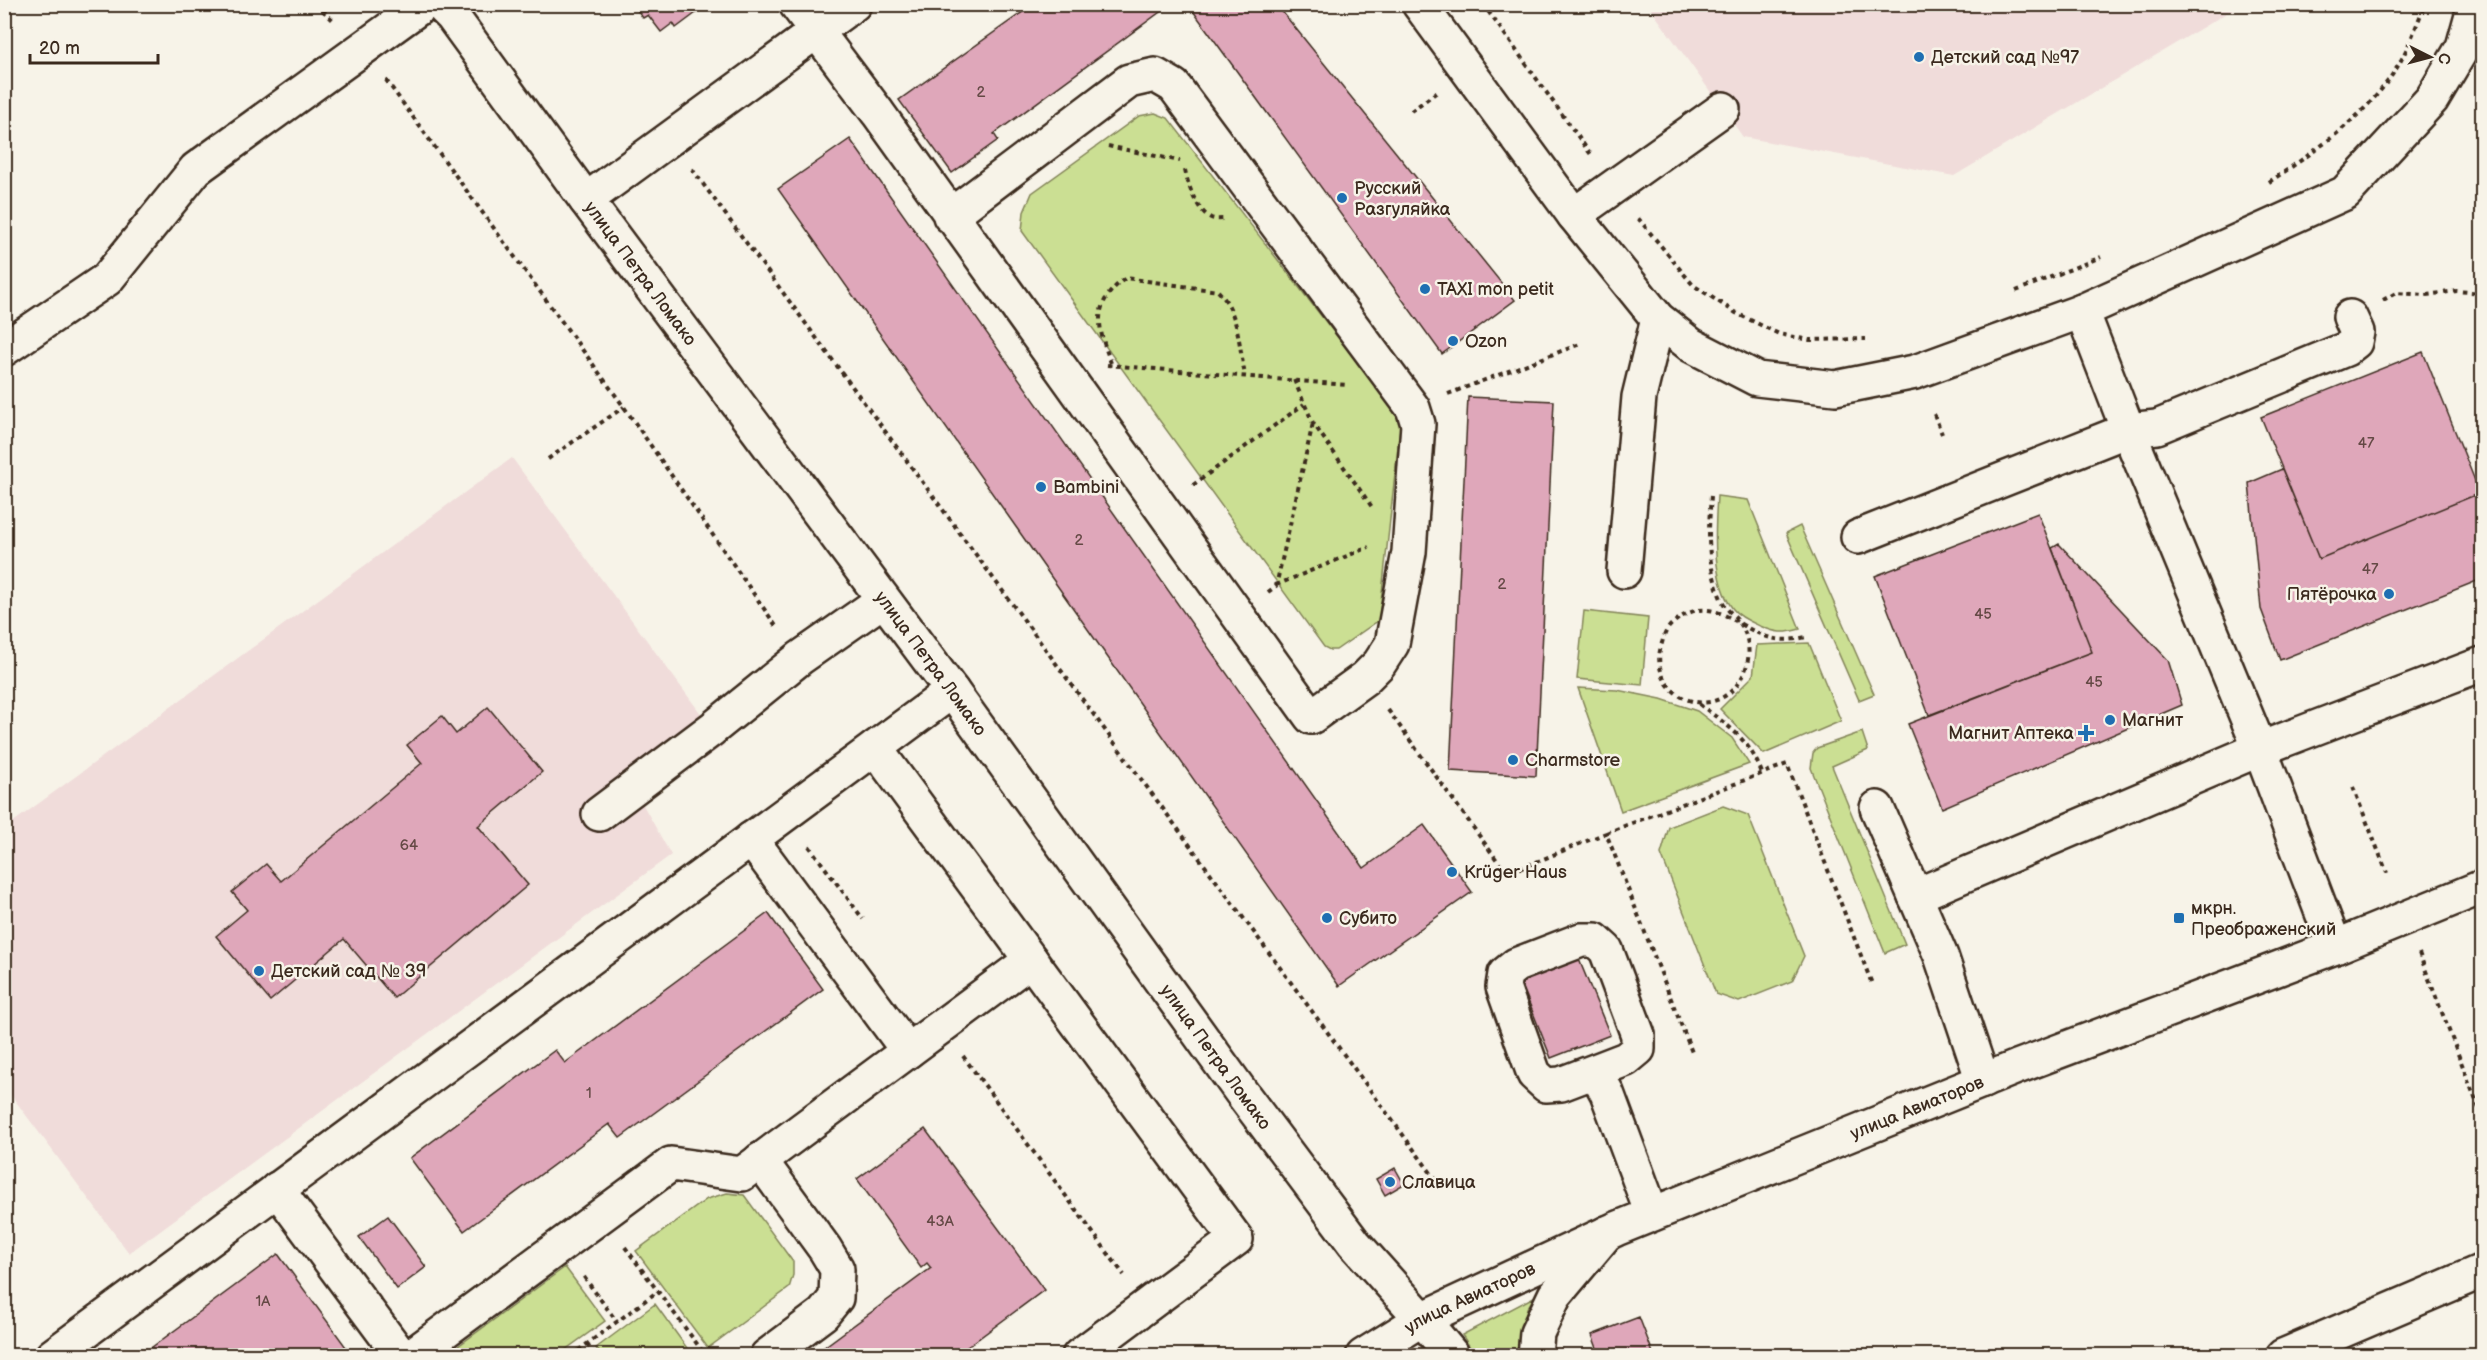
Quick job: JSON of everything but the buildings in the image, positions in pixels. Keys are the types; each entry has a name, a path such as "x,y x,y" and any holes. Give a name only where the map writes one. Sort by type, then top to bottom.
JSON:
{"street":[{"path":"4,350 107,279 196,169 424,4"},
{"name":"улица Петра Ломако","path":"440,4 452,16 586,201 952,691 1241,1092 1354,1243 1453,1356"},
{"path":"796,4 878,113 950,216 1160,509 1311,717 1365,678 1379,664 1392,644 1401,545 1418,424 1406,399 1174,86 1155,75 1129,81 950,216"},
{"path":"586,201 854,4"},
{"path":"1419,4 1574,215 1658,319 1691,345 1757,379 1835,388 1915,372 2082,311 2344,193 2432,99 2463,47 2475,4"},
{"path":"1574,215 1723,109"},
{"path":"2082,311 2128,430 2260,749 2335,947"},
{"path":"1858,537 2128,430 2157,427 2346,348 2355,342 2356,332 2350,317"},
{"path":"1624,571 1639,397 1658,319"},
{"path":"599,814 712,729 800,658 883,600"},
{"path":"1916,896 2260,749 2482,664"},
{"path":"52,1356 952,691"},
{"path":"875,748 1236,1239 1079,1356"},
{"path":"1877,808 1941,956 1983,1081"},
{"path":"751,838 908,1052"},
{"name":"улица Авиаторов","path":"1363,1356 1422,1319 1652,1214 1983,1081 2335,947 2482,887"},
{"path":"1581,940 1595,940 1606,950 1638,1035 1638,1049 1626,1059 1595,1071 1561,1084 1546,1085 1534,1074 1503,987 1505,974 1516,965 1581,940"},
{"path":"411,1356 671,1164 742,1174 1031,960"},
{"path":"1595,1071 1607,1093 1652,1214"},
{"path":"760,1160 837,1269 836,1298 823,1314 767,1356"},
{"path":"277,1189 401,1356"},
{"path":"1535,1356 1537,1333 1555,1295 1607,1233"},
{"path":"2283,1356 2482,1271"}],"path":[{"path":"316,4 344,30 385,79 624,407 776,626"},
{"path":"1483,4 1615,187 1693,285 1736,313 1779,334 1809,340 1846,341 1875,338"},
{"path":"2264,184 2318,150 2377,96 2399,63 2425,4"},
{"path":"1411,111 1441,88"},
{"path":"1056,135 1184,162"},
{"path":"670,140 1437,1180"},
{"path":"2005,295 2103,256"},
{"path":"1111,363 1099,328 1100,314 1109,292 1126,278 1218,291 1227,300 1233,314 1245,375"},
{"path":"2350,317 2396,294 2426,295 2457,291 2482,293"},
{"path":"1067,379 1111,363 1294,380 1406,399 1580,344"},
{"path":"1239,617 1276,586 1401,545 1313,423 1294,380"},
{"path":"1160,509 1304,404"},
{"path":"548,459 624,407"},
{"path":"1934,414 1942,434"},
{"path":"1276,586 1313,423"},
{"path":"1698,703 1717,700 1734,688 1746,670 1749,646 1738,621 1724,606 1713,574 1709,553 1711,496"},
{"path":"1762,773 1756,758 1739,734 1698,703 1682,698 1666,685 1658,666 1660,646 1667,628 1682,616 1701,610 1719,611 1770,638 1795,640 1806,637"},
{"path":"1365,678 1507,874 1606,833 1787,764 1872,984"},
{"path":"2353,787 2387,873"},
{"path":"1606,833 1693,1055"},
{"path":"2418,953 2482,1116"},
{"path":"602,1215 706,1356"},
{"path":"561,1245 617,1322"},
{"path":"571,1356 658,1291"},
{"path":"587,1344 595,1356"}],"shaded area":[{"name":"Детский сад №97","path":"1648,5 2240,5 1954,176 1743,137"},
{"name":"Детский сад № 39","path":"512,458 724,745 642,803 671,855 129,1253 5,1087 5,828"}],"green space":[{"path":"1155,113 1168,118 1401,419 1379,620 1336,650 1324,647 1022,231 1024,212 1032,193 1139,116"},
{"path":"1717,496 1748,500 1800,629 1789,632 1771,630 1745,619 1733,609 1721,584 1718,570 1715,539"},
{"path":"1800,526 1874,694 1859,700 1786,533"},
{"path":"1584,611 1648,618 1642,685 1577,679"},
{"path":"1809,643 1841,721 1764,754 1720,709 1753,676 1757,645"},
{"path":"1578,688 1617,690 1661,699 1697,711 1732,738 1749,764 1621,811"},
{"path":"1862,732 1868,750 1832,766 1905,944 1885,953 1811,768 1813,753 1817,748"},
{"path":"1723,806 1748,815 1804,956 1792,981 1739,1002 1716,994 1661,854 1669,827"},
{"path":"727,1193 744,1195 793,1262 793,1275 789,1288 708,1348 636,1251 707,1199"},
{"path":"565,1267 605,1321 558,1355 446,1355"},
{"path":"1534,1297 1527,1309 1516,1355 1475,1355 1462,1335"},
{"path":"655,1304 692,1355 602,1355 596,1348"}],"place":[{"name":"Детский сад №97","path":"1919,57"},
{"name":"Русский Разгуляйка","path":"1342,198"},
{"name":"TAXI mon petit","path":"1425,289"},
{"name":"Ozon","path":"1453,341"},
{"name":"Bambini","path":"1041,487"},
{"name":"Пятёрочка","path":"2389,594"},
{"name":"Магнит","path":"2110,720"},
{"name":"Магнит Аптека","path":"2086,733"},
{"name":"Charmstore","path":"1513,760"},
{"name":"Krüger Haus","path":"1452,872"},
{"name":"Субито","path":"1327,918"},
{"name":"мкрн. Преображенский","path":"2179,918"},
{"name":"Детский сад № 39","path":"259,971"},
{"name":"Славица","path":"1390,1182"}]}
